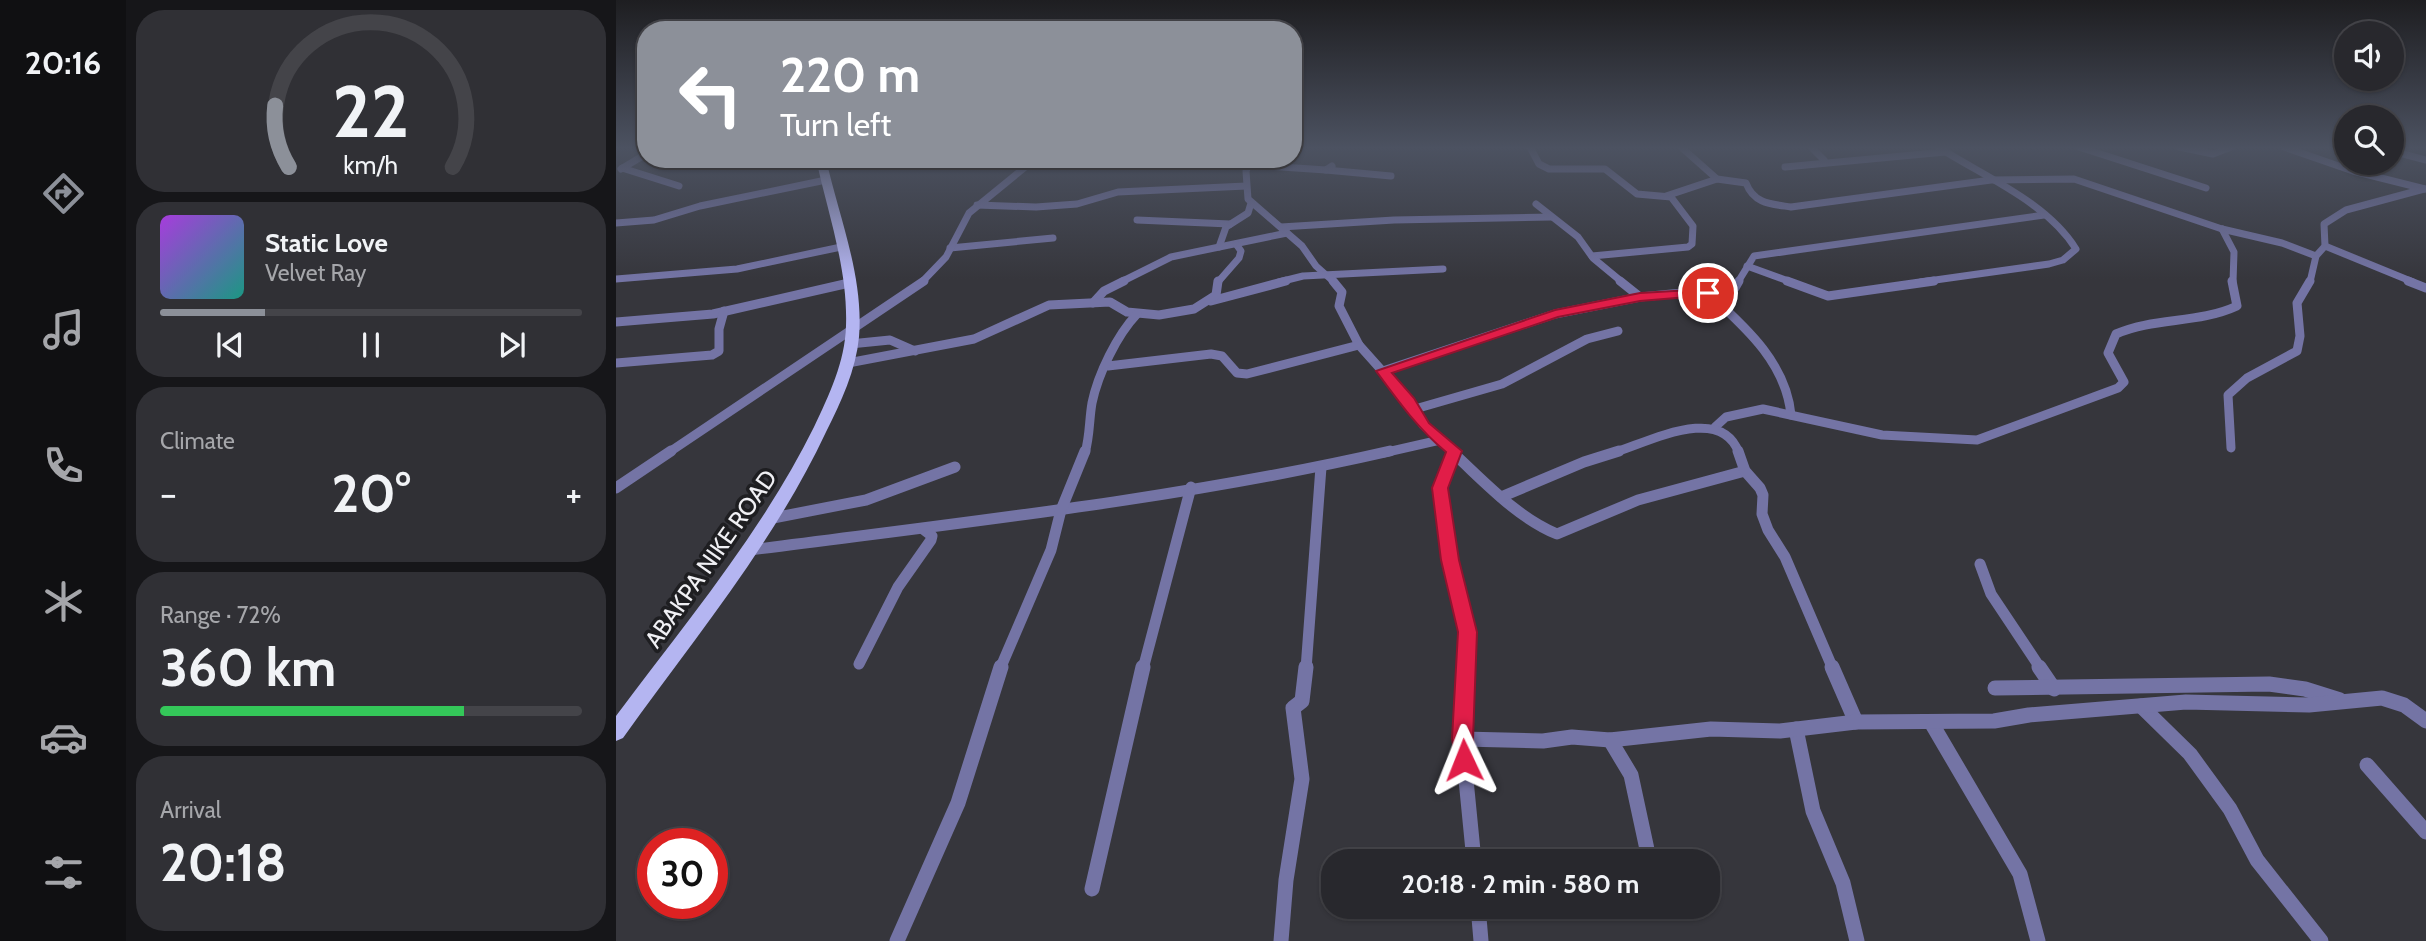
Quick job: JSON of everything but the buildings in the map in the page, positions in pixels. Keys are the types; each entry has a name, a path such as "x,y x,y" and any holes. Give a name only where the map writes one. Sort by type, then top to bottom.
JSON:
{"main road":[{"name":"ABAKPA NIKE ROAD","path":"616,732 773,518 822,429 848,363 853,326 849,283 828,191"}],"street":[{"path":"616,223 654,220 700,206 773,191"},
{"path":"618,489 853,326 924,281 940,265 960,225 977,205 995,191"},
{"path":"977,205 1036,207 1077,204 1118,192 1141,191"},
{"path":"1247,191 1251,203 1305,249 1316,266 1328,275 1343,294 1339,306 1359,345 1415,409 1423,425 1501,497 1543,528 1557,534 1637,500 1745,471"},
{"path":"1633,191 1637,194 1666,196 1685,191"},
{"path":"1750,191 1761,204 1791,207 1910,191"},
{"path":"1747,266 1828,296 2049,264 2063,260 2077,247 2044,215 2008,191"},
{"path":"2110,191 2222,229 2282,243 2316,256"},
{"path":"2231,448 2228,395 2247,378 2297,351 2300,336 2298,303 2309,287 2316,256 2325,246 2324,224 2334,214 2411,196 2421,191"},
{"path":"1592,256 1601,253 1680,248 1692,244 1693,226 1675,200 1666,196"},
{"path":"1219,247 1230,224 1248,213 1251,203"},
{"path":"1536,204 1578,237 1592,256 1640,297"},
{"path":"1383,371 1535,319 1640,297 1708,293 1738,287 1749,259 1759,255 2044,215"},
{"path":"1093,303 1104,292 1154,264 1185,253 1236,244 1284,230 1394,220 1551,217"},
{"path":"1137,220 1230,224"},
{"path":"1501,497 1584,462 1687,429 1715,427 1726,417 1747,410 1763,409 1882,435 1977,440 2118,388 2124,382 2108,353 2116,334 2137,325 2189,318 2237,306 2232,279 2234,252 2222,229"},
{"path":"950,248 1053,238"},
{"path":"1209,302 1216,295 1220,278 1239,258 1241,251 1236,244"},
{"path":"2325,246 2426,288"},
{"path":"616,279 737,269 841,247"},
{"path":"848,363 983,336 1045,306 1110,302 1121,310 1137,314 1182,312 1277,281 1328,275 1369,275 1443,269"},
{"path":"616,322 724,312 849,283"},
{"path":"1708,293 1756,337 1769,356 1790,404 1791,415"},
{"path":"616,363 712,355 719,351 719,329 724,312"},
{"path":"897,941 962,793 1004,658 1051,550 1061,510 1083,460 1091,431 1092,403 1120,332 1137,314"},
{"path":"1415,409 1502,384 1554,359 1579,343 1618,331"},
{"path":"850,344 890,340 915,351"},
{"path":"1108,366 1211,354 1222,356 1237,373 1247,374 1359,345"},
{"path":"1715,427 1734,440 1745,471 1760,488 1762,514 1785,557 1856,722"},
{"path":"751,550 1061,510 1321,467 1440,440"},
{"path":"1454,451 1440,488 1450,560 1468,632 1462,739 1473,849"},
{"path":"773,518 828,510 902,489 954,467"},
{"path":"1281,941 1286,880 1303,779 1293,708 1302,701 1304,694 1321,467"},
{"path":"1093,889 1140,680 1191,487"},
{"path":"859,664 898,588 915,559 930,542 932,536 923,529"},
{"path":"1980,564 1991,594 2054,689"},
{"path":"1995,688 2269,684 2305,689 2346,702"},
{"path":"1462,739 1543,741 1572,737 1610,740 1711,729 1796,729 1856,722 1932,724 1994,721 2029,715 2141,706 2251,701 2309,705 2382,698 2392,700 2426,721"},
{"path":"2141,706 2190,754 2230,809 2257,860 2321,941"},
{"path":"1932,724 2020,874 2038,941"},
{"path":"1796,729 1813,811 1843,883 1857,941"},
{"path":"1610,740 1630,775 1647,849"},
{"path":"2367,765 2426,832"},
{"path":"1479,919 1481,941"}],"route":[{"path":"1464,760 1463,706 1468,632 1465,610 1450,560 1440,488 1454,451 1423,425 1415,409 1383,371 1555,314 1640,297 1708,293"}]}
